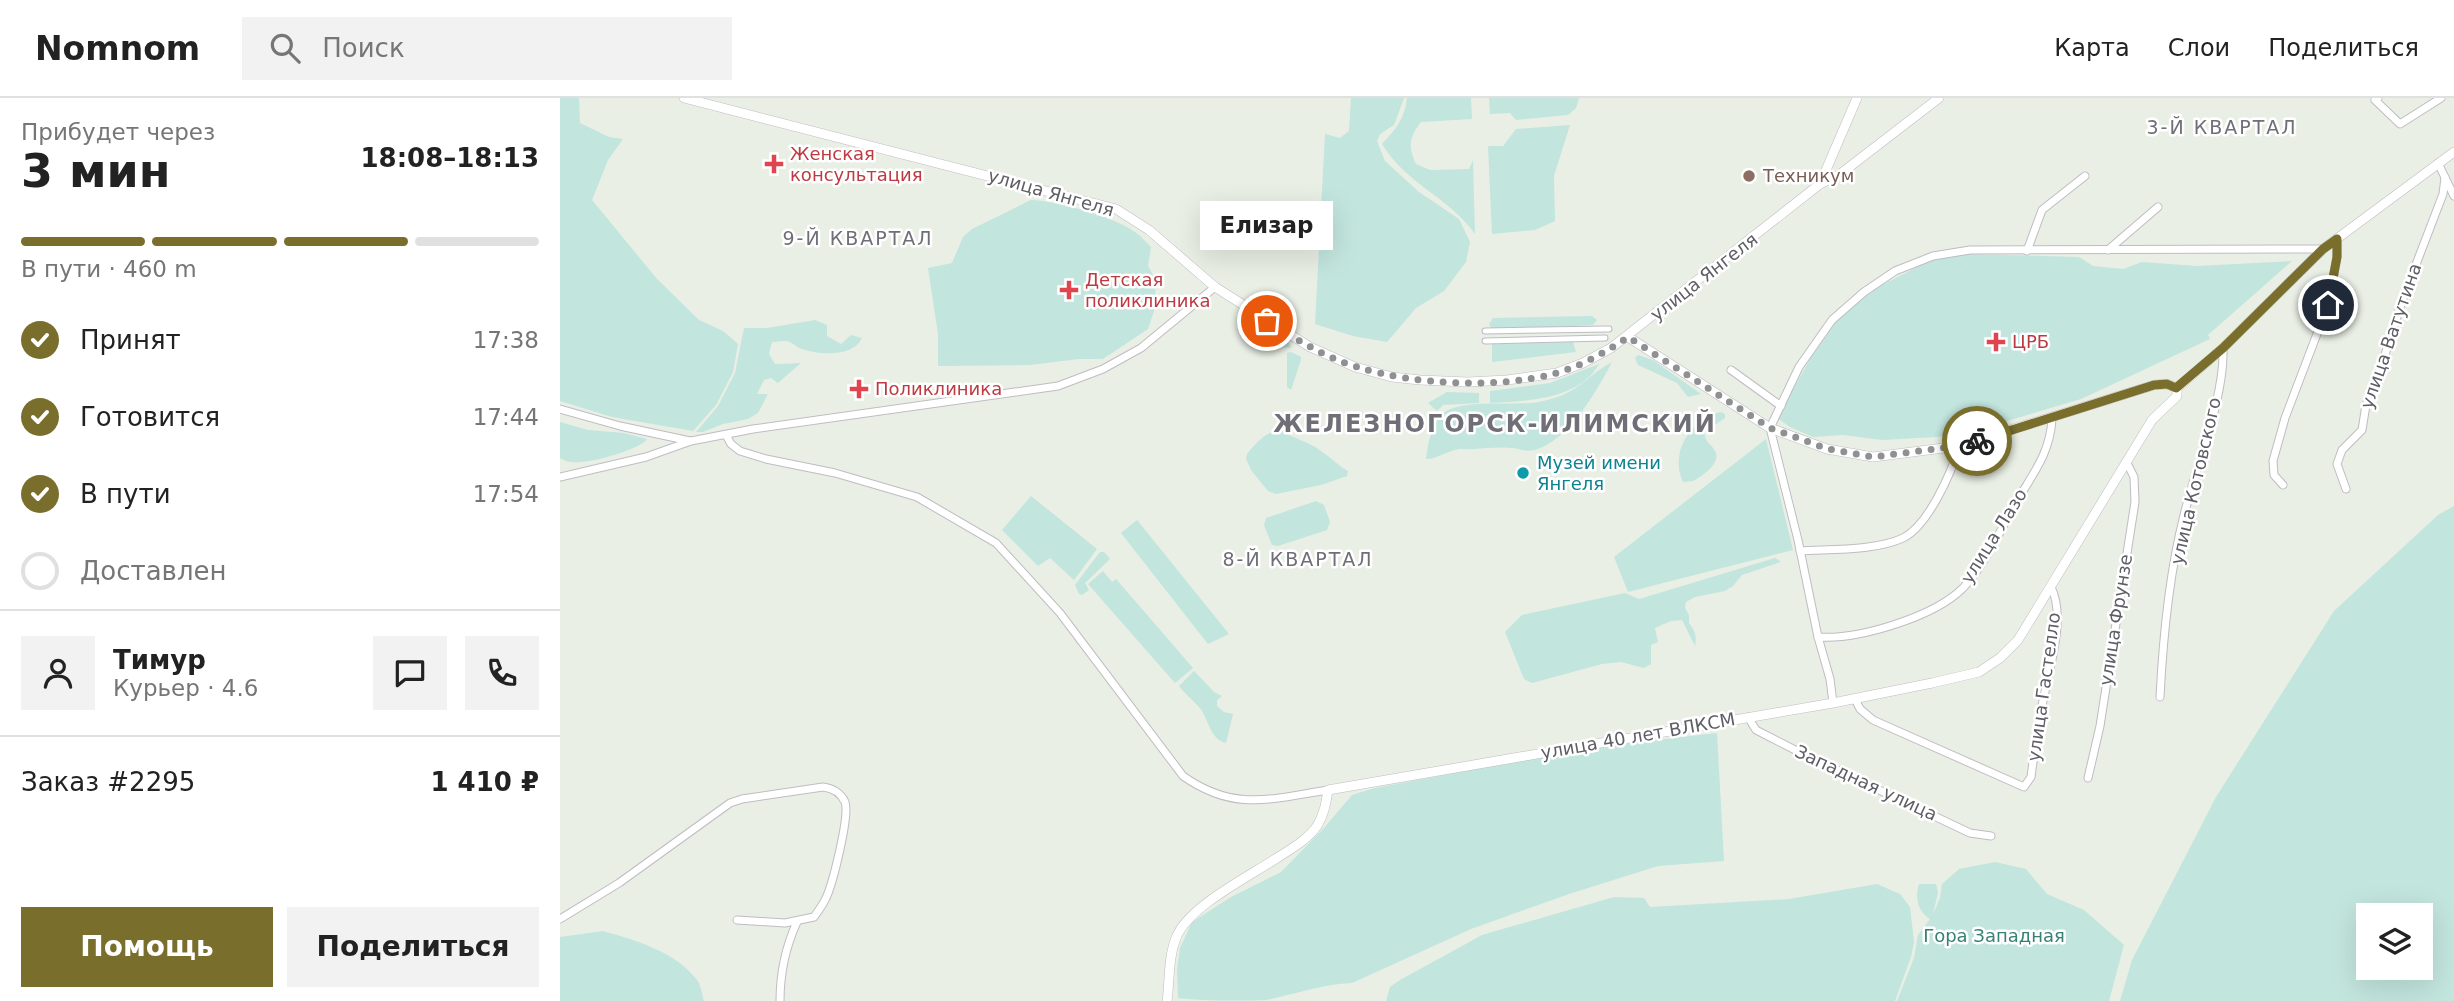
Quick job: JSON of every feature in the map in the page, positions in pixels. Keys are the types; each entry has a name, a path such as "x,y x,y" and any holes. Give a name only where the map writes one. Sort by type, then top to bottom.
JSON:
{"street":[{"name":"улица Янгеля","path":"684,98 1116,209 1149,230 1215,288 1326,355 1355,367 1392,377 1486,382 1557,373 1583,363 1628,337 1820,184 1839,175 1939,98"},
{"path":"1820,184 1857,98"},
{"path":"2378,98 2375,100 2400,124 2441,98"},
{"name":"улица 40 лет ВЛКСМ","path":"726,435 731,444 740,451 835,473 917,497 996,543 1060,613 1183,776 1203,790 1241,800 1269,799 1328,790 1833,703 1979,672 2000,658 2018,640 2152,420 2176,396 2176,388 2223,348 2323,249 2454,152"},
{"path":"2438,163 2454,196"},
{"path":"2027,251 2042,209 2085,176"},
{"name":"улица Ватутина","path":"2346,489 2337,464 2342,450 2362,430 2365,405 2384,362 2402,302 2449,181"},
{"path":"2107,250 2158,207"},
{"path":"2283,485 2274,475 2273,461 2285,418 2328,305 2337,257 2337,239"},
{"path":"1833,703 1830,680 1770,428 1799,368 1832,320 1864,292 1895,271 1933,256 1962,251 2323,249"},
{"path":"560,477 646,457 691,441 782,425 1058,386 1103,369 1141,348 1215,288"},
{"path":"1485,331 1609,329"},
{"path":"1628,337 1770,428 1828,449 1873,457 1958,446 2052,419 2154,385 2167,384 2176,388"},
{"path":"1485,341 1605,338"},
{"name":"улица Котовского","path":"2160,697 2165,627 2183,518 2214,408 2224,364 2223,348"},
{"path":"1731,370 1781,406"},
{"path":"560,409 620,426 691,441"},
{"name":"улица Лазо","path":"1818,637 1834,638 1877,631 1953,597 1965,585 1992,545 2049,446 2052,419"},
{"path":"1800,551 1870,546 1903,538 1914,529 1941,493 1954,465 1958,446"},
{"name":"улица Фрунзе","path":"2088,778 2100,726 2135,502 2134,477 2127,463"},
{"name":"улица Гастелло","path":"1855,699 1860,709 1873,720 2024,787 2031,777 2056,625 2055,596 2050,587"},
{"name":"Западная улица","path":"1748,717 1756,730 1801,753 1970,833 1991,836"},
{"path":"560,919 620,883 730,803 742,799 830,788 845,802 846,813 837,863 826,898 814,916 797,922 737,920"},
{"path":"1167,1001 1170,961 1176,937 1186,920 1207,903 1295,847 1316,828 1324,812 1328,790"},
{"path":"780,1001 784,962 797,922"}],"green space":[{"path":"560,98 579,98 580,123 609,137 623,139 608,160 592,200 657,279 699,320 723,331 738,344 733,372 716,405 693,431 612,417 560,401"},
{"path":"1351,98 1404,98 1394,125 1380,134 1377,141 1385,161 1419,192 1459,219 1470,242 1466,262 1444,291 1416,308 1387,342 1353,336 1315,324 1325,134 1340,138 1349,131"},
{"path":"1407,98 1471,98 1472,119 1421,122 1412,137 1411,147 1416,164 1430,170 1469,169 1473,160 1475,234 1453,210 1403,170 1382,144 1399,123"},
{"path":"1489,98 1579,98 1576,108 1568,115 1516,120 1510,113 1490,114"},
{"path":"1570,125 1554,176 1555,221 1535,230 1492,234 1488,146 1503,146 1516,129"},
{"path":"1031,200 1070,207 1114,221 1135,232 1151,247 1148,266 1155,279 1156,305 1148,329 1103,359 1030,365 938,366 938,334 928,268 952,263 963,237 972,229"},
{"path":"1967,254 2079,257 2093,266 2123,269 2142,262 2197,266 2292,261 2208,335 2210,339 2081,399 1980,429 1937,437 1882,440 1843,435 1813,437 1777,418 1810,359 1838,319 1878,287 1929,261"},
{"path":"1592,316 1597,320 1593,325 1492,330 1489,324 1493,318"},
{"path":"815,320 827,325 827,336 841,344 851,335 862,338 851,349 834,353 799,348 787,341 772,342 769,354 775,364 801,363 778,383 771,378 764,380 757,394 768,394 758,413 748,419 696,432 718,406 735,373 744,328 767,328"},
{"path":"1252,320 1261,323 1289,343 1291,348 1263,347 1253,342 1247,329"},
{"path":"1573,342 1576,352 1492,362 1492,344"},
{"path":"1287,353 1301,357 1301,360 1291,390 1287,387"},
{"path":"1638,355 1653,360 1701,394 1688,397 1677,383 1638,365 1635,358"},
{"path":"1612,362 1580,414 1559,437 1547,445 1529,451 1506,448 1459,449 1426,459 1435,424 1442,414 1450,409 1472,404 1532,403 1558,397 1573,390"},
{"path":"1599,364 1590,376 1565,392 1535,399 1490,403 1490,391 1550,383"},
{"path":"1447,392 1479,393 1479,403 1443,405 1437,411 1428,403"},
{"path":"1721,412 1725,414 1725,418 1704,432 1716,460 1706,472 1693,481 1683,482 1679,459 1686,438 1700,422"},
{"path":"560,422 588,430 624,433 647,439 634,448 612,456 568,462 560,458"},
{"path":"1280,430 1324,453 1348,471 1347,476 1321,485 1276,494 1268,491 1251,470 1246,459 1247,454 1261,439"},
{"path":"1766,439 1793,550 1628,592 1614,557"},
{"path":"1031,496 1097,549 1074,580 1050,558 1038,566 1002,530"},
{"path":"1316,501 1324,505 1330,522 1327,530 1278,546 1272,545 1264,525 1266,518"},
{"path":"2454,506 2454,1001 2120,1001 2132,960 2216,797 2334,611 2438,515"},
{"path":"1137,520 1229,634 1208,644 1121,533"},
{"path":"1100,552 1104,552 1110,559 1085,583 1089,590 1079,594 1075,585"},
{"path":"1775,558 1781,562 1742,575 1725,591 1695,597 1686,602 1689,623 1696,636 1695,646 1682,620 1671,621 1655,628 1658,642 1651,645 1651,664 1644,668 1621,662 1602,664 1532,683 1524,679 1505,632 1522,615 1625,593 1639,599"},
{"path":"1103,571 1112,582 1116,579 1193,668 1175,683 1088,584"},
{"path":"1194,671 1214,692 1222,696 1217,700 1217,706 1224,712 1233,714 1226,743 1216,737 1197,704 1179,686"},
{"path":"1717,733 1724,861 1658,866 1569,894 1471,929 1352,983 1320,987 1266,1000 1178,998 1177,970 1180,948 1192,922 1231,897 1281,872 1352,795 1375,788 1594,747"},
{"name":"Гора Западная","path":"1995,862 2026,869 2047,894 2084,910 2124,945 2109,1001 1897,1001 1914,958 1918,935 1930,919 1918,904 1919,884 1936,884 1938,893 1933,914 1940,898 1942,884 1959,869"},
{"path":"1877,884 1900,894 1910,907 1914,942 1895,1001 1386,1001 1390,987 1400,980 1482,935 1614,897 1644,898 1650,907 1789,899"},
{"path":"603,931 641,943 678,962 698,982 704,1001 560,1001 560,937"}],"way so far":[{"path":"1267,321 1310,347 1355,367 1392,377 1420,380 1486,382 1557,373 1583,363 1628,337 1770,428 1828,449 1873,457 1911,454 1977,441"}],"place":[{"name":"Женская консультация","path":"774,164"},
{"name":"Техникум","path":"1749,176"},
{"name":"Детская поликлиника","path":"1069,290"},
{"name":"Елизар","path":"1267,321"},
{"name":"ЦРБ","path":"1996,342"},
{"name":"Поликлиника","path":"859,389"},
{"name":"Музей имени Янгеля","path":"1523,473"}],"district":[{"name":"3-Й КВАРТАЛ","path":"2222,127"},
{"name":"9-Й КВАРТАЛ","path":"858,238"},
{"name":"ЖЕЛЕЗНОГОРСК-ИЛИМСКИЙ","path":"1495,424"},
{"name":"8-Й КВАРТАЛ","path":"1298,559"}],"route":[{"path":"1977,441 2154,385 2167,384 2176,388 2223,348 2323,249 2337,239 2337,257 2328,305"}]}
